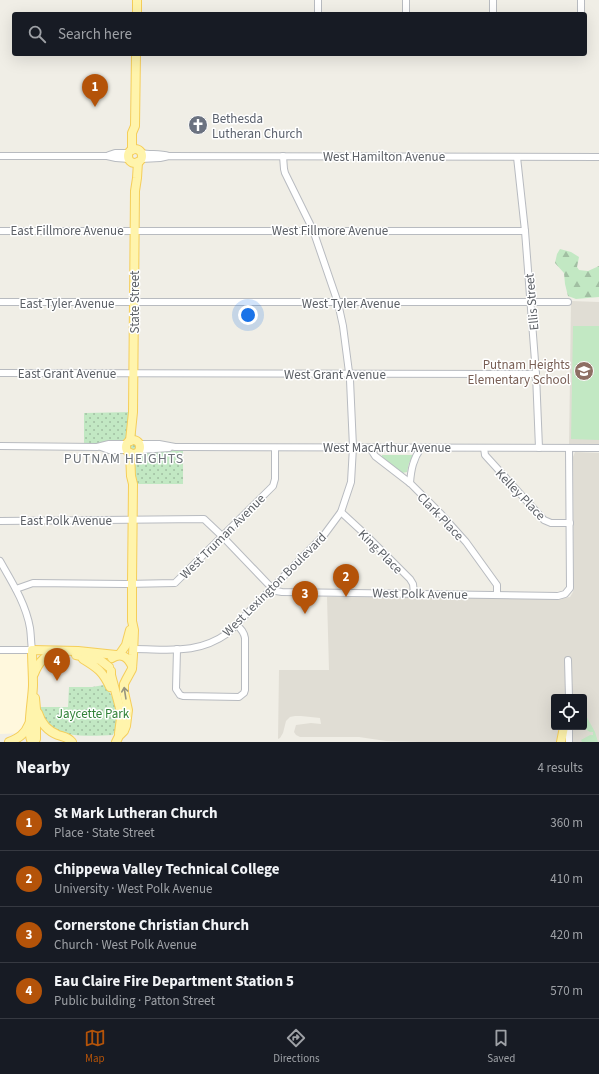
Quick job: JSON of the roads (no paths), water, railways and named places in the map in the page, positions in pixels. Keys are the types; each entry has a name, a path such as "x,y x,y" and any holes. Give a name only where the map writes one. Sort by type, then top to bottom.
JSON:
{"main road":[{"path":"137,0 137,12"},
{"name":"State Street","path":"132,666 134,630 132,621 133,484 131,476 134,412 135,191 132,178 135,156 132,133 135,126 136,56"},
{"name":"State Street","path":"118,655 126,645 132,621"},
{"path":"33,687 36,709 36,739 33,742 30,739 33,687 32,650 91,652 125,657 132,666 124,684 128,710 127,721 124,731 118,739"},
{"path":"33,677 36,667 42,659 51,654 62,651 100,660 110,669 113,674 120,676 128,675"},
{"path":"118,655 111,660 110,669 120,707 121,718 118,739"},
{"path":"80,656 99,669 105,677 118,702"},
{"path":"36,709 46,728 69,738 72,742"},
{"path":"10,742 17,739 24,733 30,722"},
{"path":"561,742 563,730"}],"street":[{"path":"318,0 318,12"},
{"path":"406,0 406,12"},
{"path":"493,0 493,12"},
{"path":"581,0 581,12"},
{"name":"West Hamilton Avenue","path":"0,156 107,156 115,154 160,158 169,156 599,157"},
{"name":"West Lexington Boulevard","path":"134,649 197,648 213,643 228,633 324,535 341,512 351,482 353,447 350,374 343,326 338,303 313,230 285,173 283,156"},
{"name":"Ellis Street","path":"517,157 531,303 539,448"},
{"name":"West Fillmore Avenue","path":"135,230 525,230"},
{"name":"East Fillmore Avenue","path":"0,231 135,230"},
{"name":"East Tyler Avenue","path":"0,302 134,303"},
{"name":"West Tyler Avenue","path":"134,303 568,302"},
{"name":"East Grant Avenue","path":"0,373 134,373"},
{"name":"West Grant Avenue","path":"134,373 536,374"},
{"name":"West MacArthur Avenue","path":"0,446 97,447 109,450 133,447 159,449 175,447 599,448"},
{"name":"West Truman Avenue","path":"16,590 34,583 175,583 273,486 275,479 276,448"},
{"name":"Clark Place","path":"370,448 375,456 410,483 466,542 497,585 497,594"},
{"path":"410,483 411,467 421,448"},
{"name":"Kelley Place","path":"484,448 485,455 544,520 551,523 570,522"},
{"path":"569,448 570,522"},
{"name":"King Place","path":"341,512 410,579 413,584 414,593"},
{"path":"132,520 204,520 222,536 272,588"},
{"name":"East Polk Avenue","path":"0,521 132,520"},
{"name":"West Polk Avenue","path":"272,588 282,592 558,596 568,592 570,588 570,522"},
{"path":"0,561 16,590 27,615 32,650 0,650"},
{"path":"177,649 176,689 180,695 239,697 245,690 245,638 242,630 237,625"},
{"path":"568,660 569,694"},
{"path":"569,730 569,742"}],"place":[{"name":"St Mark Lutheran Church","path":"95,107"},
{"name":"Bethesda Lutheran Church","path":"198,125"},
{"name":"Putnam Heights Elementary School","path":"584,371"},
{"name":"Chippewa Valley Technical College","path":"346,597"},
{"name":"Cornerstone Christian Church","path":"305,614"},
{"name":"Eau Claire Fire Department Station 5","path":"57,681"}],"district":[{"name":"PUTNAM HEIGHTS","path":"124,458"}],"park label":[{"name":"Jaycette Park","path":"93,713"}]}
